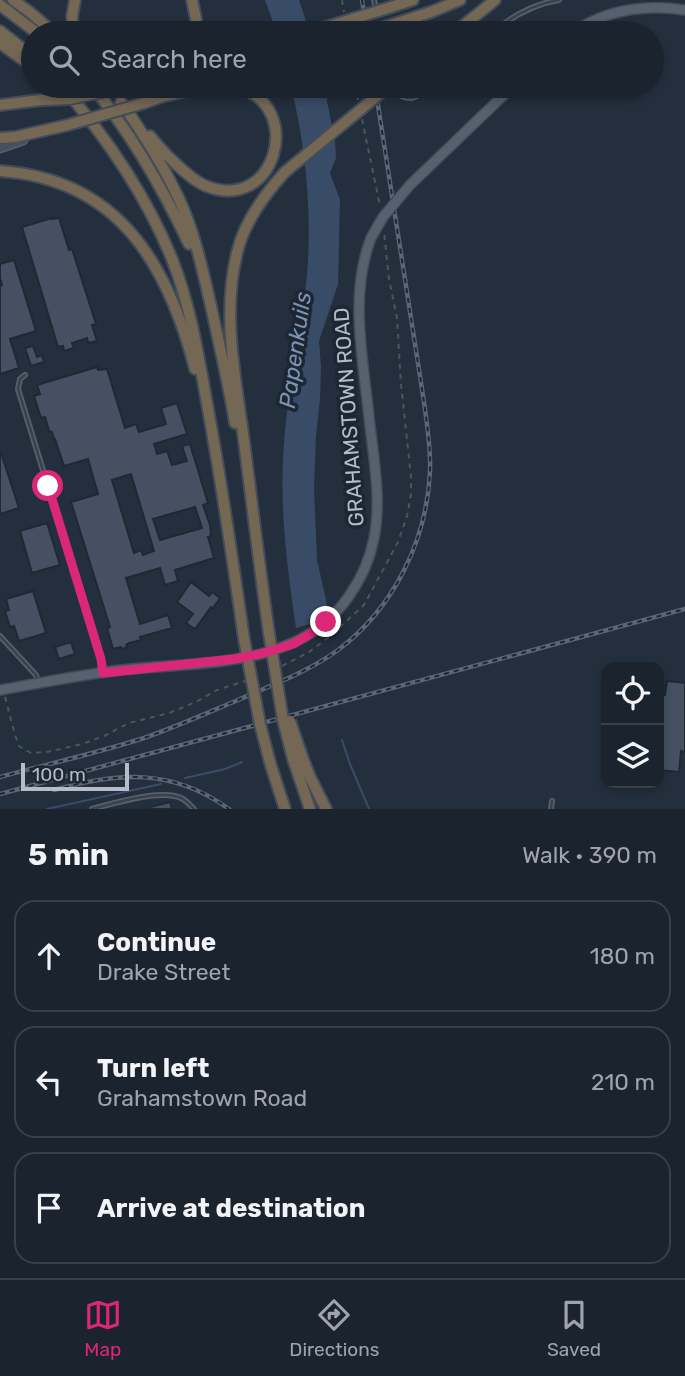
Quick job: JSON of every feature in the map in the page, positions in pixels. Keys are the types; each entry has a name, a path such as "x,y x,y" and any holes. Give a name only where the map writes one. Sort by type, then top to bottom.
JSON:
{"highway":[{"path":"13,0 39,21"},
{"path":"73,21 75,0"},
{"path":"192,0 196,21"},
{"path":"346,21 413,0"},
{"path":"403,21 460,0"},
{"path":"469,21 495,0"},
{"path":"0,5 21,21"},
{"path":"0,31 21,48"},
{"path":"0,43 21,58"},
{"path":"69,98 80,107"},
{"path":"72,98 106,139 155,221 187,305 215,447 244,639 260,724 285,809"},
{"path":"0,103 74,98"},
{"path":"101,98 150,168 189,246 210,302"},
{"path":"118,98 153,140 186,173 205,186 217,190 237,189 254,182 272,161 276,150 273,121 263,103 257,98"},
{"path":"0,138 68,125 159,98"},
{"path":"257,554 229,312 237,251 243,233 265,196 285,172 374,98"},
{"path":"121,102 148,142 180,201 202,266 227,380 283,720 298,759 310,809"},
{"path":"0,172 32,175 64,185 110,212 139,241 158,270 175,305 189,345 215,447"},
{"path":"298,759 326,809"}],"main road":[{"path":"592,21 616,12 672,4 685,10"},
{"name":"GRAHAMSTOWN ROAD","path":"2,689 103,673 260,654 293,644 310,634 346,602 361,576 374,538 376,499 359,327 358,298 362,267 371,238 383,216 501,98"},
{"path":"0,148 52,129"}],"lane":[{"path":"374,0 377,13"},
{"path":"508,21 517,14 559,0"},
{"path":"26,375 18,382 18,389 103,673"},
{"path":"0,636 37,676 38,683"},
{"path":"92,809 127,800 165,795 179,797 194,809"},
{"path":"551,809 552,801"}],"path":[{"path":"360,111 381,216"},
{"path":"274,671 330,637 364,605 398,542 407,516 411,477 397,318 383,228"},
{"path":"2,689 19,746 31,753 82,744 129,723 169,713 217,690 254,678"}],"water":[{"path":"265,0 299,0 306,21 273,21"},
{"path":"294,98 326,98 336,158 330,173 340,200 338,284 319,341 320,399 314,488 317,560 328,609 320,611 321,616 309,619 310,624 296,628 282,490 284,443 307,275 308,203 301,133"}],"building":[{"path":"59,218 69,250 72,249 96,324 92,325 97,341 88,343 87,338 72,343 74,348 64,351 63,346 58,347 22,227"},
{"path":"14,260 36,331 10,339 19,368 0,374 0,264"},
{"path":"33,346 37,357 42,355 44,362 31,366 25,348"},
{"path":"97,367 98,370 107,369 125,428 136,424 139,432 166,424 161,408 177,403 187,434 154,444 157,454 167,451 172,465 187,461 182,446 190,444 208,503 203,505 210,525 211,536 208,537 214,558 175,570 178,581 165,585 160,568 126,578 140,624 168,615 172,628 140,637 141,640 129,643 122,649 113,649 107,628 110,627 71,502 98,494 88,459 64,466 45,417 41,418 34,396 40,394 37,385","holes":["131,474 154,551 143,555 141,550 134,553 112,480","195,507 202,528 160,540 153,519"]},
{"path":"0,454 19,508 0,514"},
{"path":"47,523 60,565 32,573 20,531"},
{"path":"191,582 209,596 212,592 220,598 195,629 186,623 193,614 177,602"},
{"path":"33,591 46,633 19,641 14,626 10,627 5,611 9,610 6,599"},
{"path":"71,642 75,654 59,659 55,647"},
{"path":"667,681 685,683 685,752 681,751 679,772 664,770"},
{"path":"170,802 172,809 150,809 150,807"}],"waterway":[{"name":"Papenkuils","path":"342,740 369,809"},
{"path":"185,778 225,769 242,762"},
{"path":"47,809 161,784"}],"railway":[{"path":"362,0 365,21"},
{"path":"0,777 144,738 302,672 338,650 358,633 376,614 404,571 422,522 430,454 377,98"},
{"path":"0,794 685,609"},
{"path":"54,790 101,780 145,777 187,786 229,809"}],"route":[{"path":"48,486 103,673 260,654 293,644 326,622"}]}
